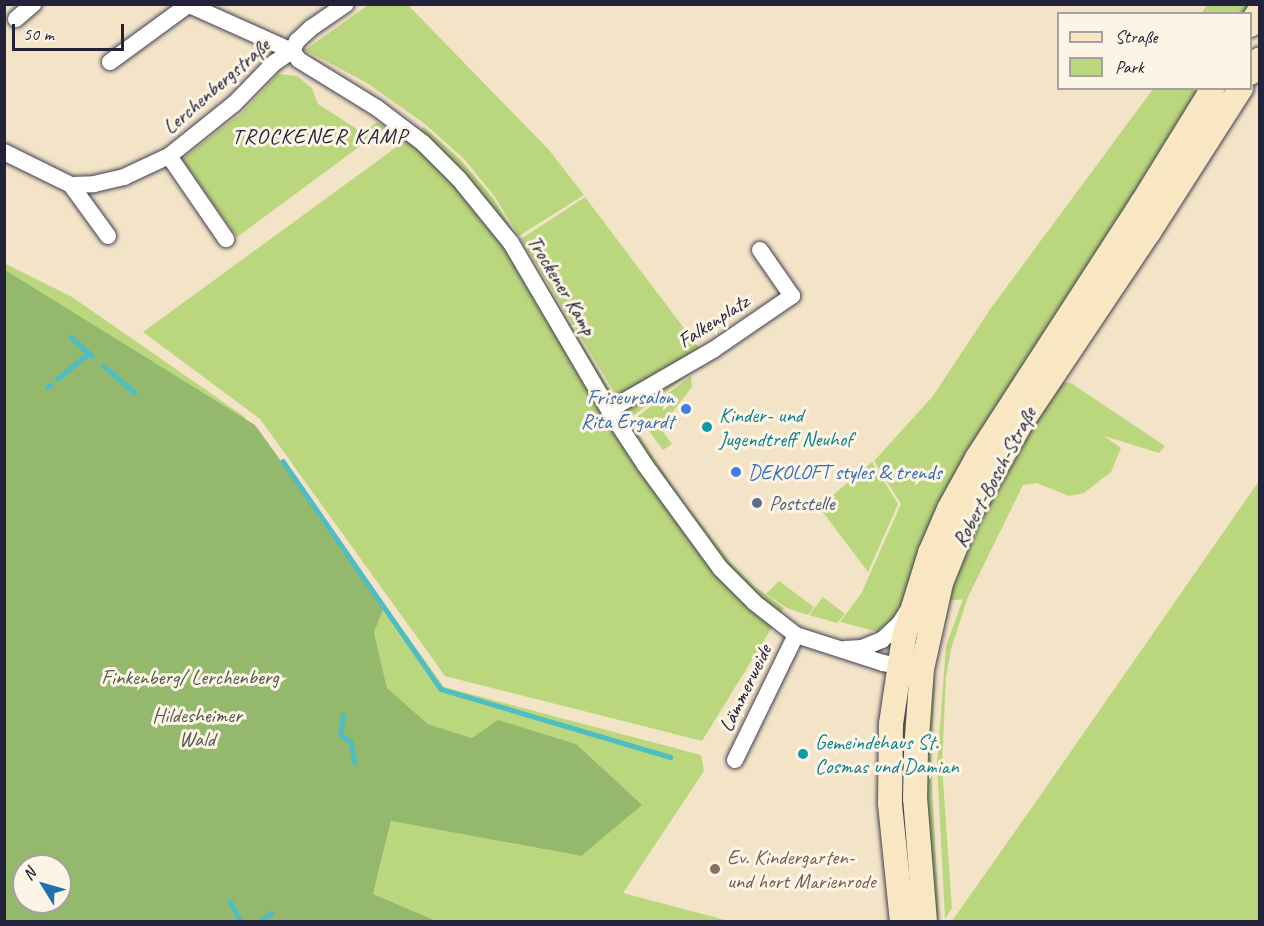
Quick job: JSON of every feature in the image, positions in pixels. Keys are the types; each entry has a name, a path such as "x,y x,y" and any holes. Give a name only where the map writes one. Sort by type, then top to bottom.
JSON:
{"main road":[{"path":"1252,24 1260,10"},
{"name":"Robert-Bosch-Straße","path":"902,921 890,793 891,724 898,666 913,603 944,520 976,458 1142,203 1212,90"},
{"name":"Robert-Bosch-Straße","path":"925,921 915,799 922,669 941,583 967,519 996,465 1240,90"}],"street":[{"path":"16,19 33,4"},
{"name":"Lerchenbergstraße","path":"71,185 94,184 124,177 169,156 234,104 274,63 292,51 297,41 311,28 346,4"},
{"name":"Trockener Kamp","path":"110,62 188,5 292,51 299,60 400,124 459,179 512,243 609,410 645,465 720,568 756,603 796,635 898,666 922,669"},
{"path":"4,152 71,185 108,236"},
{"name":"Lerchenbergstraße","path":"169,156 226,239"},
{"name":"Falkenplatz","path":"609,410 713,350 792,296 760,250"},
{"name":"Trockener Kamp","path":"838,649 862,648 882,640 900,623 913,603"},
{"name":"Lämmerweide","path":"735,760 796,635"}],"green space":[{"path":"368,5 408,5 549,150 584,195 519,236 495,197 464,159 425,124 367,83 305,50"},
{"path":"1207,5 1253,5 1248,12 1202,12"},
{"path":"278,74 297,76 312,88 318,104 363,133 377,122 386,127 237,237 182,159 243,112"},
{"path":"1152,90 1203,90 890,635 840,622 861,594 901,504 874,461 933,396 991,308"},
{"path":"424,127 460,159 493,198 627,418 684,502 731,563 754,586 784,608 702,741 445,676 260,419 143,332"},
{"path":"585,197 708,360 630,418 521,239"},
{"name":"Hildesheimer Wald","path":"4,263 72,297 245,417 236,439 375,887 391,821 580,856 472,738 428,724 387,688 374,632 385,605 444,687 701,755 704,771 623,893 729,921 5,921"},
{"name":"Hildesheimer Wald","path":"5,270 255,425 385,605 374,632 387,688 428,724 472,738 498,720 576,744 642,805 581,856 391,821 373,894 436,921 5,921"},
{"path":"691,376 692,387 660,428 672,444 663,450 638,416"},
{"path":"1062,382 1071,383 1165,446 1159,453 1104,436 1121,448 1111,472 1084,493 1069,496 1037,483 1023,485 968,597 951,649 946,677 942,766 952,908 945,919 937,765 946,646 963,599 940,602 980,503"},
{"path":"872,462 898,504 868,572 819,507"},
{"path":"1259,481 1259,921 952,921 1042,793"},
{"path":"779,581 814,607 808,615 787,608 766,594"},
{"path":"823,597 845,614 837,623 809,615"},
{"path":"931,680 935,681 931,767 939,916 934,912 926,766"}],"waterway":[{"path":"71,337 92,356"},
{"path":"57,379 89,353"},
{"path":"104,366 134,392"},
{"path":"283,461 441,689 670,757"},
{"path":"343,715 341,735 351,742 355,763"},
{"path":"230,901 241,922"},
{"path":"258,922 271,913"}],"place":[{"name":"Friseursalon Rita Ergardt","path":"686,409"},
{"name":"Kinder- und Jugendtreff Neuhof","path":"707,427"},
{"name":"DEKOLOFT styles & trends","path":"736,472"},
{"name":"Poststelle","path":"757,503"},
{"name":"Gemeindehaus St. Cosmas und Damian","path":"803,754"},
{"name":"Ev. Kindergarten- und hort Marienrode","path":"715,869"}],"district":[{"name":"TROCKENER KAMP","path":"320,137"}],"park label":[{"name":"Finkenberg/ Lerchenberg","path":"190,677"}]}
